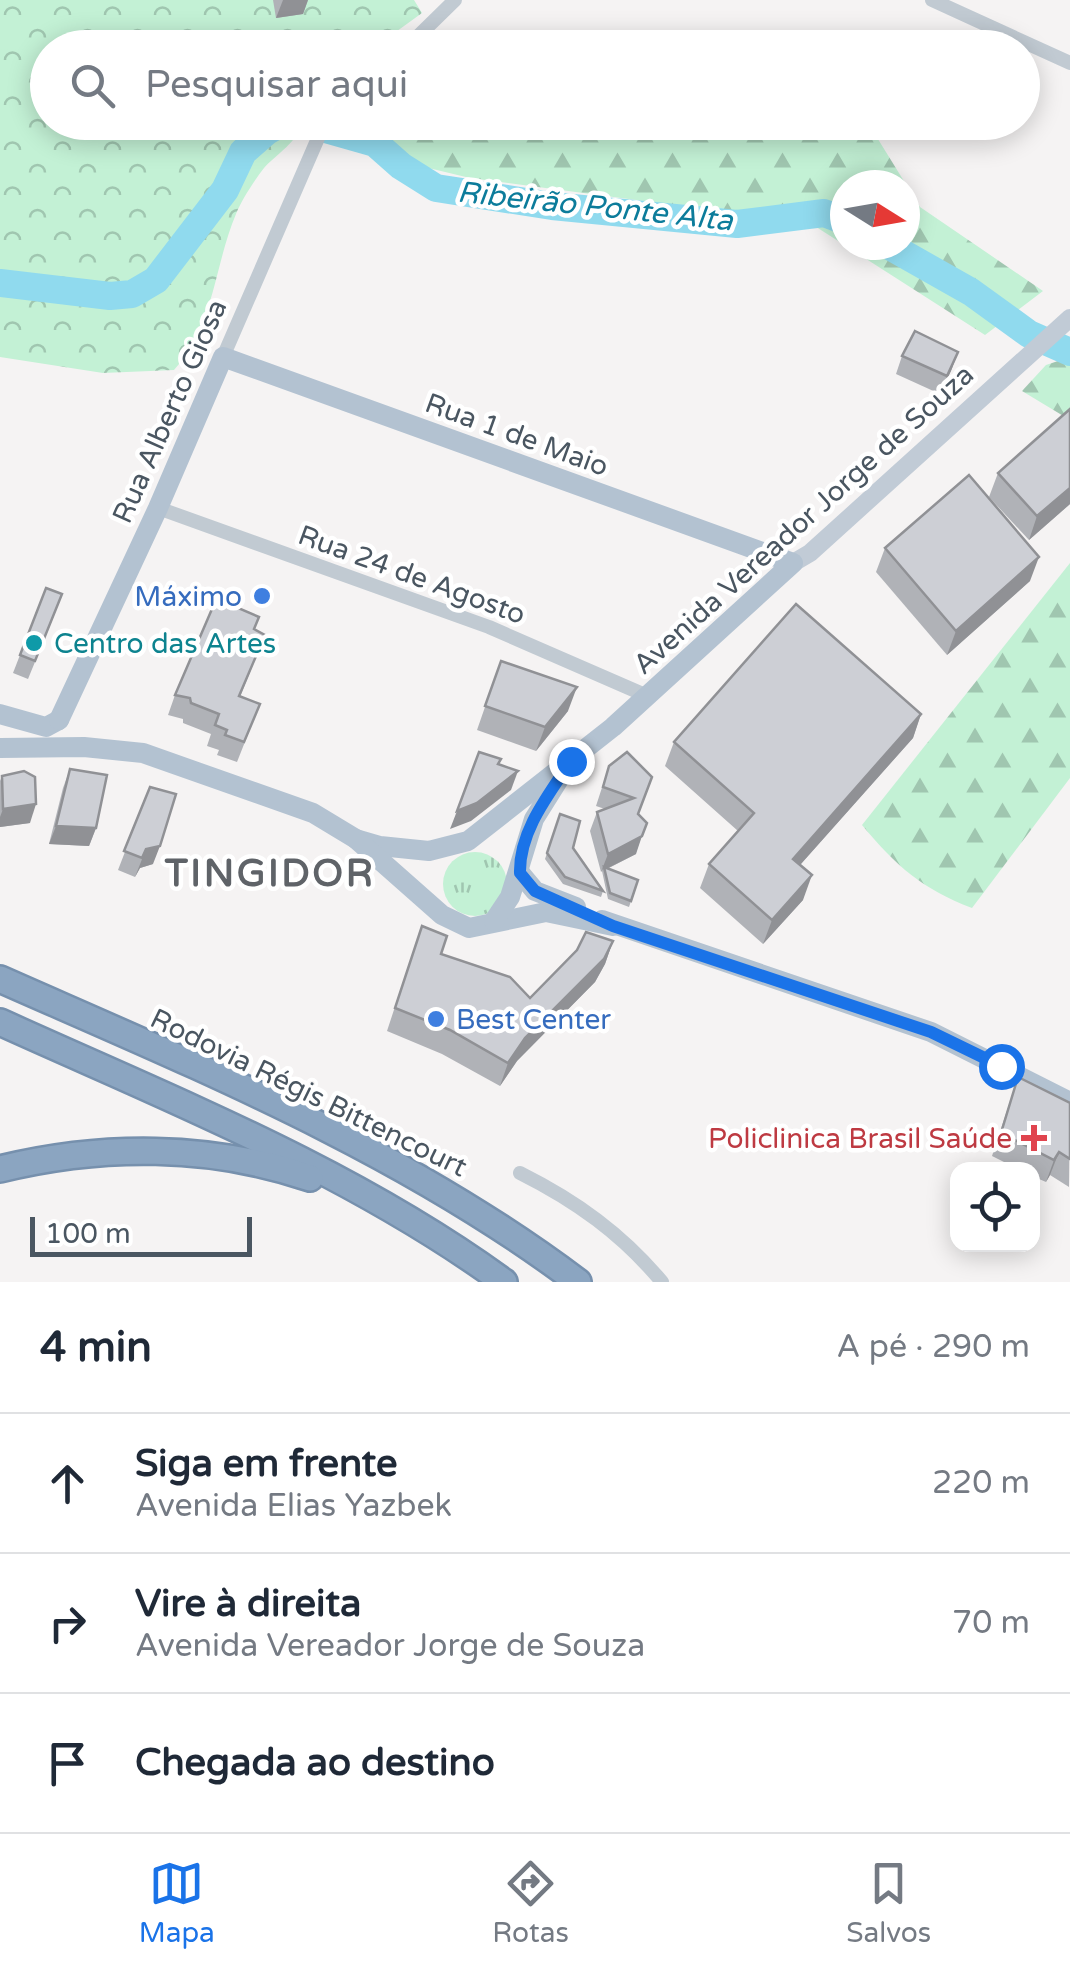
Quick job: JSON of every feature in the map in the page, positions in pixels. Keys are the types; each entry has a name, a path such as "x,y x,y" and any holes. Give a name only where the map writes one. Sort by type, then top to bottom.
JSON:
{"highway":[{"name":"Rodovia Régis Bittencourt","path":"0,979 388,1158 499,1224 578,1282"},
{"path":"0,1022 300,1158 384,1202 504,1282"},
{"path":"0,1170 76,1154 183,1152 298,1173 384,1202"}],"main road":[{"name":"Avenida Vereador Jorge de Souza","path":"356,840 428,851 468,841 571,761 1070,318"},
{"name":"Rua Alberto Giosa","path":"59,720 223,358"},
{"name":"Rua 1 de Maio","path":"223,358 793,563"},
{"path":"757,550 765,563 767,586"},
{"path":"0,714 46,727 59,720 68,735 84,747"},
{"path":"0,748 84,747 144,753 313,813 356,840 442,915 469,928 546,912 613,926"},
{"name":"Avenida Vereador Jorge de Souza","path":"494,922 507,906 520,873 523,849 534,819 571,761"},
{"path":"520,873 535,891 613,926 931,1032 1070,1102"}],"street":[{"path":"424,30 455,0"},
{"path":"932,0 998,30"},
{"path":"1040,49 1070,63"},
{"name":"Rua Alberto Giosa","path":"223,358 317,140"},
{"name":"Rua 24 de Agosto","path":"158,508 489,627 645,695"},
{"path":"520,1174 552,1189 602,1223 628,1244 662,1282"}],"green space":[{"path":"0,0 414,0 422,13 398,30 30,30 30,140 292,140 264,168 242,202 197,335 174,370 103,373 0,357"},
{"path":"0,16 20,16 23,49 0,50"},
{"path":"389,140 879,140 897,170 830,170 830,236 810,223 470,178 416,165"},
{"path":"920,207 1043,291 985,335 868,260 920,260"},
{"path":"1070,357 1070,420 1022,391 1046,365"},
{"path":"1070,563 1070,778 972,908 911,875 862,825"},
{"path":"475,852 497,862 507,884 497,906 475,916 453,906 443,884 453,862"}],"building":[{"path":"915,331 958,352 947,376 902,356"},
{"path":"1070,409 1070,488 1037,516 998,473"},
{"path":"969,475 1039,557 956,631 885,548"},
{"name":"Centro das Artes","path":"46,588 62,594 35,661 20,655"},
{"path":"218,595 259,617 254,629 265,635 239,696 260,704 244,742 225,735 227,730 215,725 219,714 191,703 190,698 175,695"},
{"path":"796,604 921,714 793,859 812,875 772,920 709,864 754,813 674,742"},
{"path":"501,661 577,687 545,727 485,706"},
{"path":"479,752 501,759 498,764 518,771 477,803 457,811"},
{"path":"627,752 652,777 638,814 647,823 642,836 608,854 597,812 634,798 603,787 609,766"},
{"path":"70,769 107,775 96,828 56,826"},
{"path":"24,771 35,777 36,804 3,809 2,776"},
{"path":"150,787 176,794 160,846 146,849 142,858 124,851"},
{"path":"560,814 580,821 573,848 603,891 565,877 547,853"},
{"path":"604,867 638,880 631,901 610,893"},
{"path":"422,926 447,936 441,954 510,977 530,998 577,950 586,932 613,941 604,959 525,1038 508,1063 450,1030 395,1008"},
{"path":"1018,1077 1070,1103 1070,1159 1059,1152 1054,1160 1001,1133"}],"waterway":[{"name":"Ribeirão Ponte Alta","path":"0,283 110,296 132,294 156,280 225,190 243,152 257,140"},
{"name":"Ribeirão Ponte Alta","path":"364,140 375,143 401,166 436,188 552,206 737,224 830,215"},
{"name":"Ribeirão Ponte Alta","path":"914,260 971,292 1029,334 1070,352"}],"place":[{"name":"Máximo","path":"262,596"},
{"name":"Centro das Artes","path":"34,643"},
{"name":"Best Center","path":"436,1019"},
{"name":"Policlinica Brasil Saúde","path":"1034,1138"}],"district":[{"name":"TINGIDOR","path":"270,873"}],"route":[{"path":"571,761 534,819 520,859 520,873 535,891 613,926 931,1032 1001,1066"}]}
